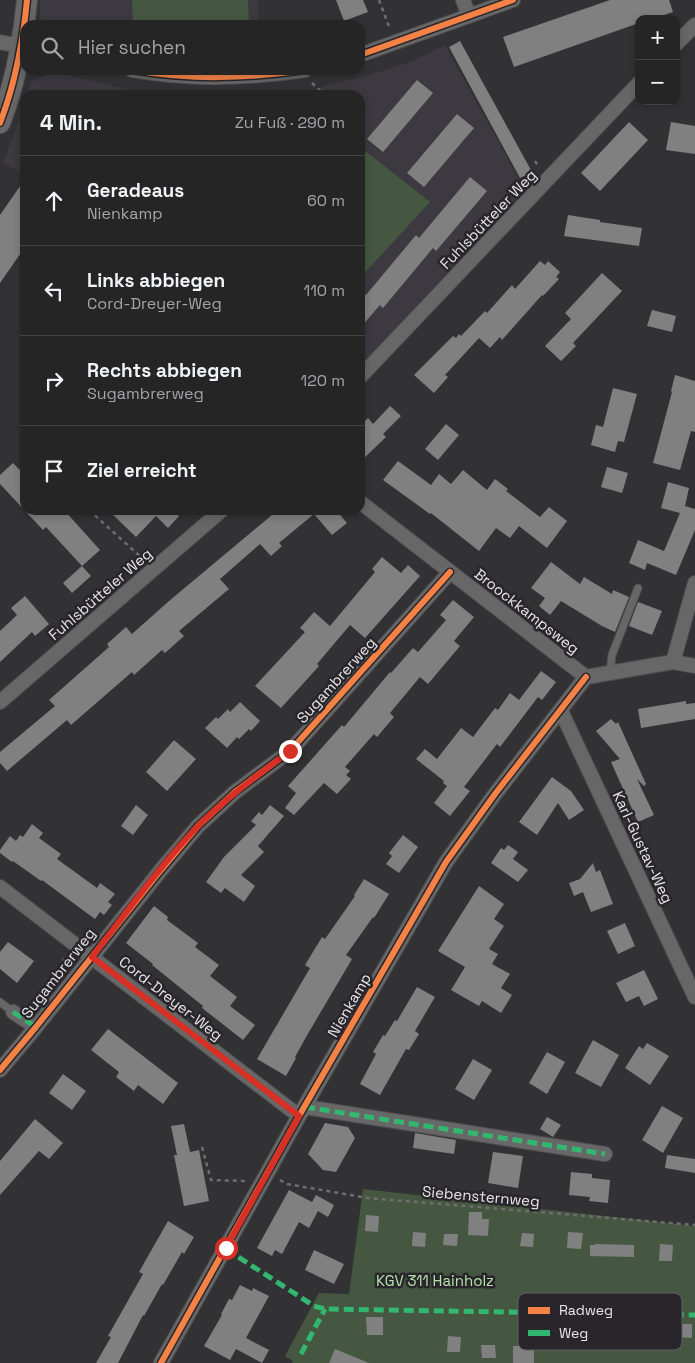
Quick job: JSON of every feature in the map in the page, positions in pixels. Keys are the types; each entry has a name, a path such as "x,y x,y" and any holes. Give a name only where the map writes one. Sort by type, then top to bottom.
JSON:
{"main road":[{"path":"25,20 27,0"},
{"path":"0,123 20,57"}],"street":[{"path":"463,0 469,16"},
{"path":"365,53 513,0"},
{"path":"680,40 695,25"},
{"path":"0,42 20,45"},
{"path":"174,75 211,77 265,75"},
{"name":"Fuhlsbütteler Weg","path":"365,372 635,87"},
{"name":"Broockkampsweg","path":"365,506 586,677"},
{"name":"Fuhlsbütteler Weg","path":"0,702 216,515"},
{"name":"Sugambrerweg","path":"0,1070 160,870 198,826 235,792 290,751 450,572"},
{"path":"673,662 695,583"},
{"path":"586,677 673,662 695,666"},
{"name":"Nienkamp","path":"161,1363 302,1112 446,862 495,794 586,677"},
{"name":"Karl-Gustav-Weg","path":"561,710 695,997"},
{"name":"Cord-Dreyer-Weg","path":"0,887 302,1112 605,1154"},
{"path":"13,1012 36,1027"}],"lane":[{"path":"610,673 612,655 638,588"},
{"path":"0,1002 13,1012"}],"path":[{"path":"379,0 395,43"},
{"path":"312,83 320,90"},
{"path":"95,515 154,569"},
{"path":"202,1147 211,1180 265,1178"}],"shaded area":[{"path":"40,0 258,0 259,20 41,20"},
{"path":"445,45 525,190 365,361 365,90 319,90 323,86 376,73 410,62"},
{"path":"46,75 67,75 131,90 28,90 31,81"},
{"path":"20,117 20,172 3,163"}],"green space":[{"path":"132,0 248,0 249,20 133,20"},
{"path":"365,151 430,202 365,273"},
{"name":"KGV 311 Hainholz","path":"363,1189 695,1226 695,1363 292,1363 293,1361 285,1356 319,1293 349,1294"}],"building":[{"path":"336,0 363,0 368,12 344,20"},
{"path":"610,0 669,0 673,12 664,15 635,15 635,24 514,67 503,37"},
{"path":"460,41 532,172 520,178 449,47"},
{"path":"417,80 433,93 383,152 367,139"},
{"path":"457,114 474,128 424,187 407,173"},
{"path":"629,122 648,140 600,191 581,173"},
{"path":"671,122 695,126 695,154 666,150"},
{"path":"470,177 487,191 436,251 433,248 383,308 380,305 365,322 365,294 416,235 419,238"},
{"path":"20,186 20,254 0,283 0,215"},
{"path":"568,215 642,228 639,246 564,236"},
{"path":"540,261 545,265 548,261 560,272 556,277 559,279 502,340 500,337 490,348 479,338 445,375 448,377 434,393 414,375 453,336 456,338 459,334 461,336 485,311 487,313 512,285 515,289"},
{"path":"602,273 622,291 573,343 576,346 561,361 545,346 571,319 565,313"},
{"path":"652,310 676,316 672,332 647,326"},
{"path":"675,375 695,381 695,432 691,431 680,470 653,463"},
{"path":"613,388 637,394 624,442 618,441 615,452 591,445 596,425 603,427"},
{"path":"390,406 401,416 383,434 386,437 365,457 365,421 368,418 373,424"},
{"path":"446,424 459,435 438,460 425,449"},
{"path":"398,461 431,485 439,474 451,484 463,470 487,490 495,479 508,489 506,491 540,517 549,507 567,521 547,548 519,526 510,538 496,528 479,551 431,513 383,480"},
{"path":"13,463 20,470 20,505 0,484 0,475"},
{"path":"607,467 628,473 622,493 601,487"},
{"path":"668,482 689,488 685,506 695,509 695,530 676,575 647,563 645,570 629,563 638,540 664,551 680,513 661,508"},
{"path":"29,515 68,515 100,550 82,566 46,527 43,530"},
{"path":"113,515 179,516 168,528 156,516 136,537"},
{"path":"272,515 313,515 279,543 282,546 271,556 260,544 220,579 229,589 179,631 184,636 165,653 162,650 134,675 132,672 71,725 67,720 7,771 0,763 0,752 55,706 49,700 109,647 107,644 126,627 132,634"},
{"path":"315,515 340,515 347,523 332,535"},
{"path":"382,557 401,573 408,565 420,576 365,638 350,625 317,664 319,666 281,708 255,686 305,632 300,628 314,612 330,626 375,572 372,569"},
{"path":"551,562 580,584 584,577 612,594 613,590 629,597 615,632 561,601 550,615 539,606 545,598 531,588"},
{"path":"82,566 91,576 72,593 63,583"},
{"path":"25,596 49,624 35,636 32,632 0,662 0,631 17,615 11,608"},
{"path":"453,600 474,617 454,641 460,646 428,684 420,677 390,713 394,717 377,737 374,734 345,767 350,771 346,775 351,779 337,794 324,783 294,815 285,808 296,793 288,786 342,725 344,727 390,672 413,648 418,652 446,620 440,615"},
{"path":"638,602 662,611 652,635 629,626"},
{"path":"541,671 556,682 542,700 538,697 500,747 497,744 464,787 470,791 450,816 434,803 447,786 443,783 444,781 416,759 425,749 437,759 461,728 473,737 495,708 498,710 510,693 519,700"},
{"path":"686,701 686,704 695,703 695,719 641,728 638,709"},
{"path":"240,702 260,721 251,731 249,729 239,739 237,737 227,748 205,728 216,717 218,719 228,709 230,712"},
{"path":"611,719 616,724 618,722 646,784 644,786 637,779 654,815 638,822 611,762 620,759 596,731"},
{"path":"174,740 196,759 167,791 146,772"},
{"path":"552,777 571,791 584,810 569,820 558,803 537,835 519,822"},
{"path":"136,805 148,815 133,835 121,826"},
{"path":"270,805 284,816 258,846 264,852 241,875 255,886 244,902 225,888 221,893 206,882 224,857 256,825 251,821 259,812 262,815"},
{"path":"32,824 43,833 39,838 61,854 57,859 97,888 100,883 115,894 108,902 112,905 104,915 100,912 95,919 42,880 0,853 0,850 10,836 16,841 20,835 23,837"},
{"path":"403,835 418,847 399,873 386,864 392,856 389,853"},
{"path":"508,845 518,852 513,859 528,870 518,882 491,863 501,848 504,850"},
{"path":"593,863 596,872 600,870 613,904 591,912 583,892 574,896 569,883 580,879"},
{"path":"364,879 389,894 374,918 346,955 352,959 306,1037 286,1076 257,1059 310,968 305,965 322,937 325,939 355,896"},
{"path":"479,886 504,904 494,919 504,926 489,949 498,954 492,964 510,974 501,988 512,995 501,1013 482,1001 479,1006 451,990 465,967 438,951"},
{"path":"154,906 168,917 167,920 198,943 195,947 219,965 210,976 237,997 230,1006 255,1025 243,1040 202,1008 203,1006 126,943"},
{"path":"625,923 635,946 618,954 607,931"},
{"path":"8,942 34,961 17,983 0,969 0,952"},
{"path":"644,970 658,999 644,1006 639,996 626,1002 616,983"},
{"path":"417,987 435,997 415,1031 419,1034 409,1050 406,1049 380,1095 360,1084 376,1054 373,1052 383,1035 385,1036 395,1020 397,1021"},
{"path":"108,1029 178,1083 163,1104 138,1085 134,1091 116,1077 119,1072 91,1050"},
{"path":"593,1040 619,1055 601,1087 575,1073"},
{"path":"647,1043 669,1056 650,1085 625,1068 639,1046 643,1049"},
{"path":"547,1052 565,1062 547,1094 529,1083"},
{"path":"473,1059 492,1070 474,1100 455,1089"},
{"path":"63,1074 86,1091 72,1110 49,1093"},
{"path":"662,1106 683,1118 663,1153 642,1140"},
{"path":"547,1117 561,1125 553,1137 540,1129"},
{"path":"35,1119 63,1143 49,1159 39,1151 0,1195 0,1161"},
{"path":"325,1123 348,1127 355,1138 336,1172 323,1170 308,1154"},
{"path":"184,1124 190,1152 199,1150 209,1201 184,1206 174,1155 177,1155 171,1126"},
{"path":"415,1133 456,1140 454,1154 413,1148"},
{"path":"493,1152 523,1156 518,1188 488,1183"},
{"path":"667,1155 695,1159 695,1173 665,1168"},
{"path":"571,1172 592,1174 592,1178 610,1180 608,1203 589,1201 590,1197 569,1195"},
{"path":"289,1190 312,1202 316,1195 334,1205 328,1217 318,1211 309,1228 299,1222 282,1254 275,1250 272,1256 257,1248"},
{"path":"469,1212 482,1212 482,1219 489,1219 488,1236 468,1235"},
{"path":"366,1215 379,1216 378,1232 365,1231"},
{"path":"168,1221 194,1237 184,1254 182,1252 143,1315 118,1363 96,1363 111,1337 108,1336 143,1274 139,1272"},
{"path":"413,1232 426,1233 425,1247 412,1246"},
{"path":"568,1232 583,1233 581,1249 567,1248"},
{"path":"522,1233 534,1234 533,1247 520,1246"},
{"path":"444,1234 458,1234 457,1246 443,1245"},
{"path":"660,1244 673,1245 672,1261 659,1261"},
{"path":"590,1245 634,1245 634,1257 590,1256"},
{"path":"314,1250 344,1264 334,1284 305,1270"},
{"path":"240,1285 252,1291 253,1288 269,1296 246,1338 269,1350 262,1363 236,1349 230,1360 204,1346 229,1299 232,1300"},
{"path":"366,1317 383,1317 383,1335 367,1335"},
{"path":"682,1324 692,1324 692,1338 682,1337"},
{"path":"448,1336 461,1337 460,1352 447,1352"},
{"path":"481,1345 495,1345 496,1358 482,1358"},
{"path":"513,1346 518,1346 518,1350 534,1350 534,1363 513,1363"},
{"path":"335,1349 369,1363 329,1363"}],"marked path":[{"path":"13,1012 36,1027"},
{"path":"305,1107 605,1154"},
{"path":"226,1249 314,1306 325,1309 518,1312"},
{"path":"301,1354 325,1309"},
{"path":"682,1315 695,1315"}],"cycle path":[{"path":"24,20 27,0"},
{"path":"365,53 513,0"},
{"path":"0,123 10,93 20,50"},
{"path":"176,75 197,77 261,75"},
{"path":"0,1070 198,826 235,792 290,751 450,572"},
{"path":"161,1363 299,1116 446,862 495,794 586,677"}],"route":[{"path":"226,1248 299,1116 92,957 160,870 198,826 235,792 290,751"}]}
